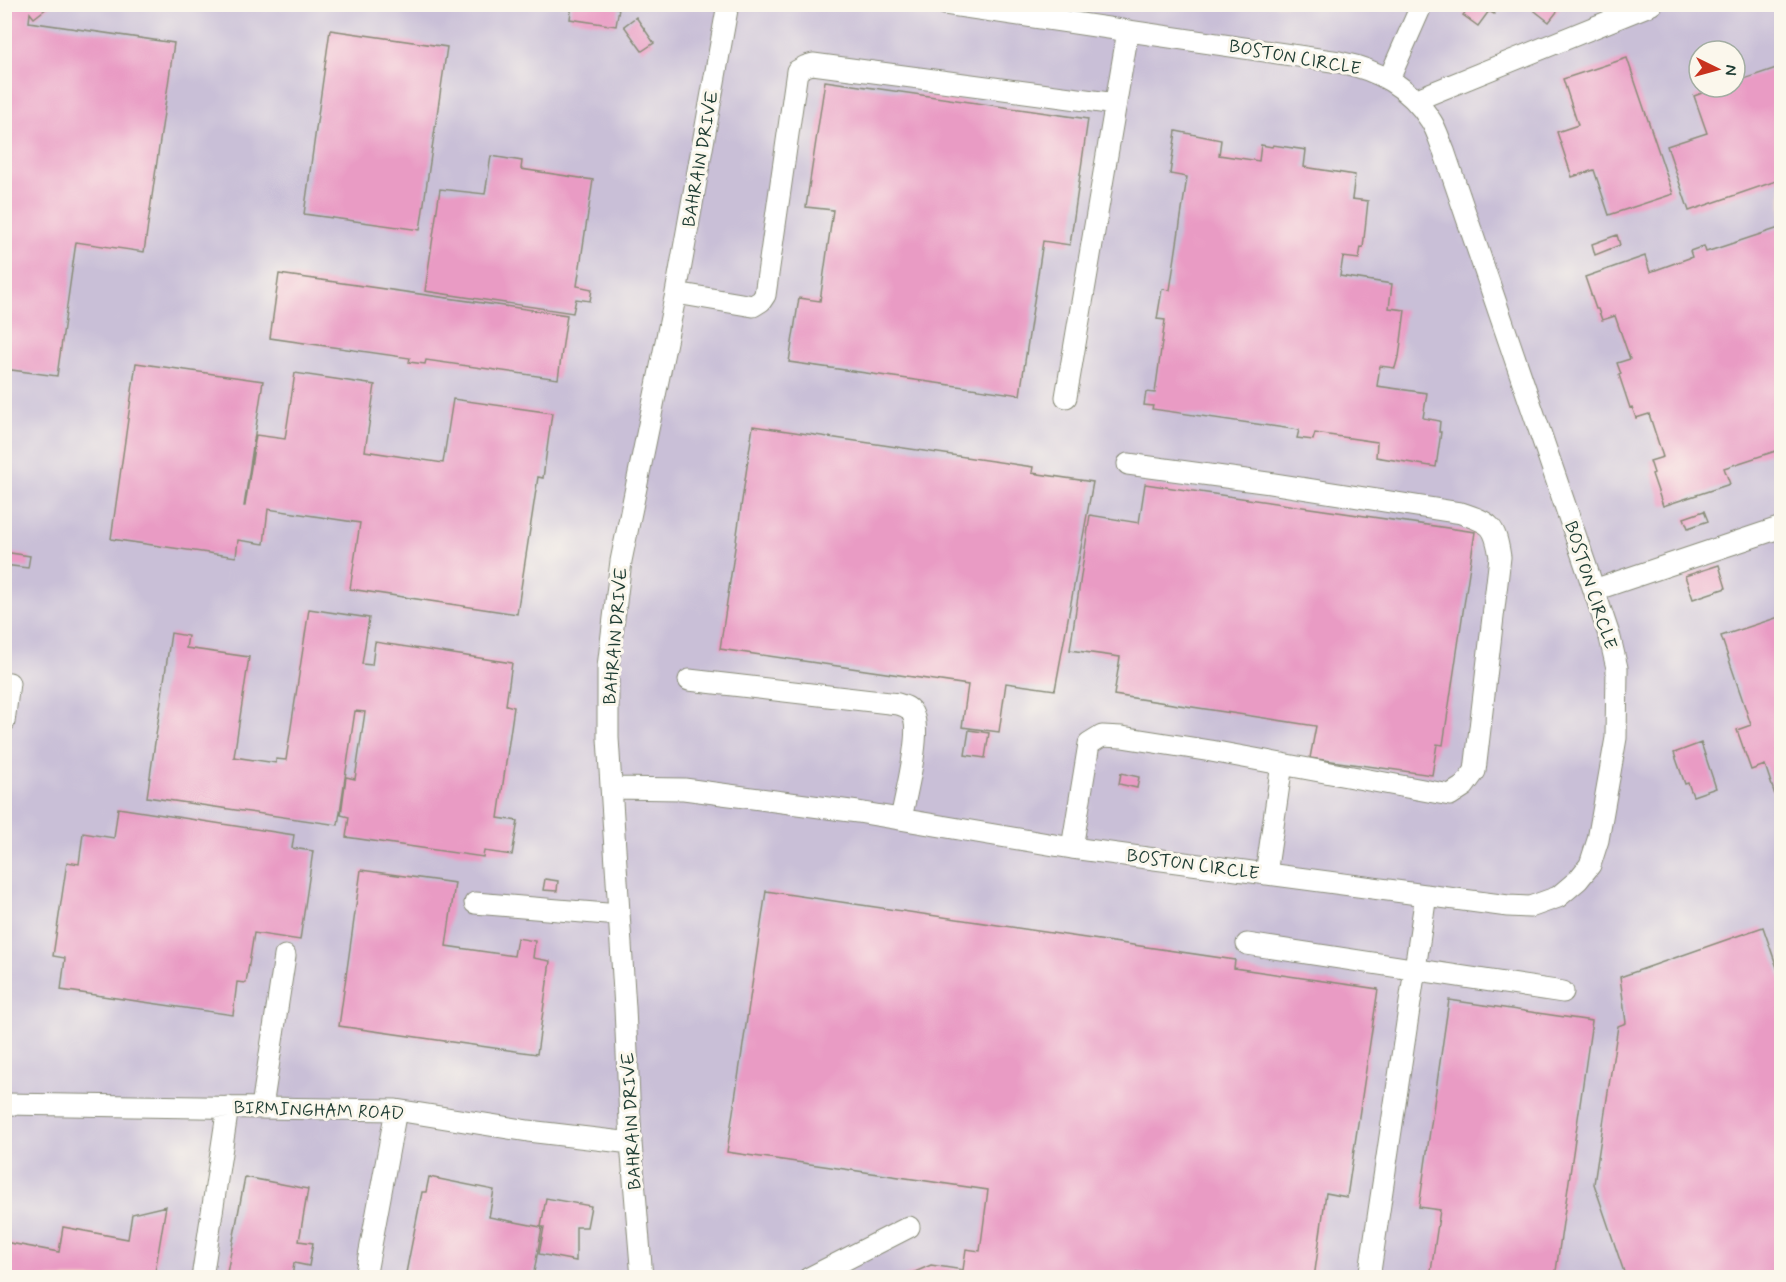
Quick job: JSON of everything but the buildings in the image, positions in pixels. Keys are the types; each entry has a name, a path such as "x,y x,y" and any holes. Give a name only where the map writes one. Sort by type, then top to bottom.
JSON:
{"lane":[{"name":"BAHRAIN DRIVE","path":"642,1278 631,1143 608,738 608,667 621,561 676,293 728,4"},
{"name":"BOSTON CIRCLE","path":"611,788 684,789 900,819 1072,848 1508,906 1530,907 1558,897 1578,880 1590,865 1598,840 1616,738 1617,668 1594,590 1444,151 1432,122 1415,100 1389,79 1365,67 980,7 945,4"},
{"path":"1389,79 1422,4"},
{"path":"1415,100 1652,4"},
{"path":"1066,397 1128,31"},
{"path":"676,293 753,306 765,295 797,71 806,66 813,64 1116,104"},
{"path":"1072,848 1089,744 1102,736 1122,737 1282,764 1450,795 1464,786 1475,771 1500,557 1496,534 1484,520 1461,513 1128,464"},
{"path":"1594,590 1782,527"},
{"path":"689,680 898,704 907,707 913,712 916,735 900,819"},
{"path":"4,722 9,683"},
{"path":"1266,874 1282,764"},
{"path":"1369,1278 1426,895"},
{"path":"475,903 619,915"},
{"path":"1247,944 1563,992"},
{"path":"262,1107 285,956"},
{"name":"BIRMINGHAM ROAD","path":"4,1104 396,1110 528,1131 631,1143"},
{"path":"202,1278 228,1107"},
{"path":"365,1278 396,1110"},
{"path":"809,1278 909,1227"}],"shaded area":[{"path":"5,5 1781,5 1781,1277 5,1277"}]}
